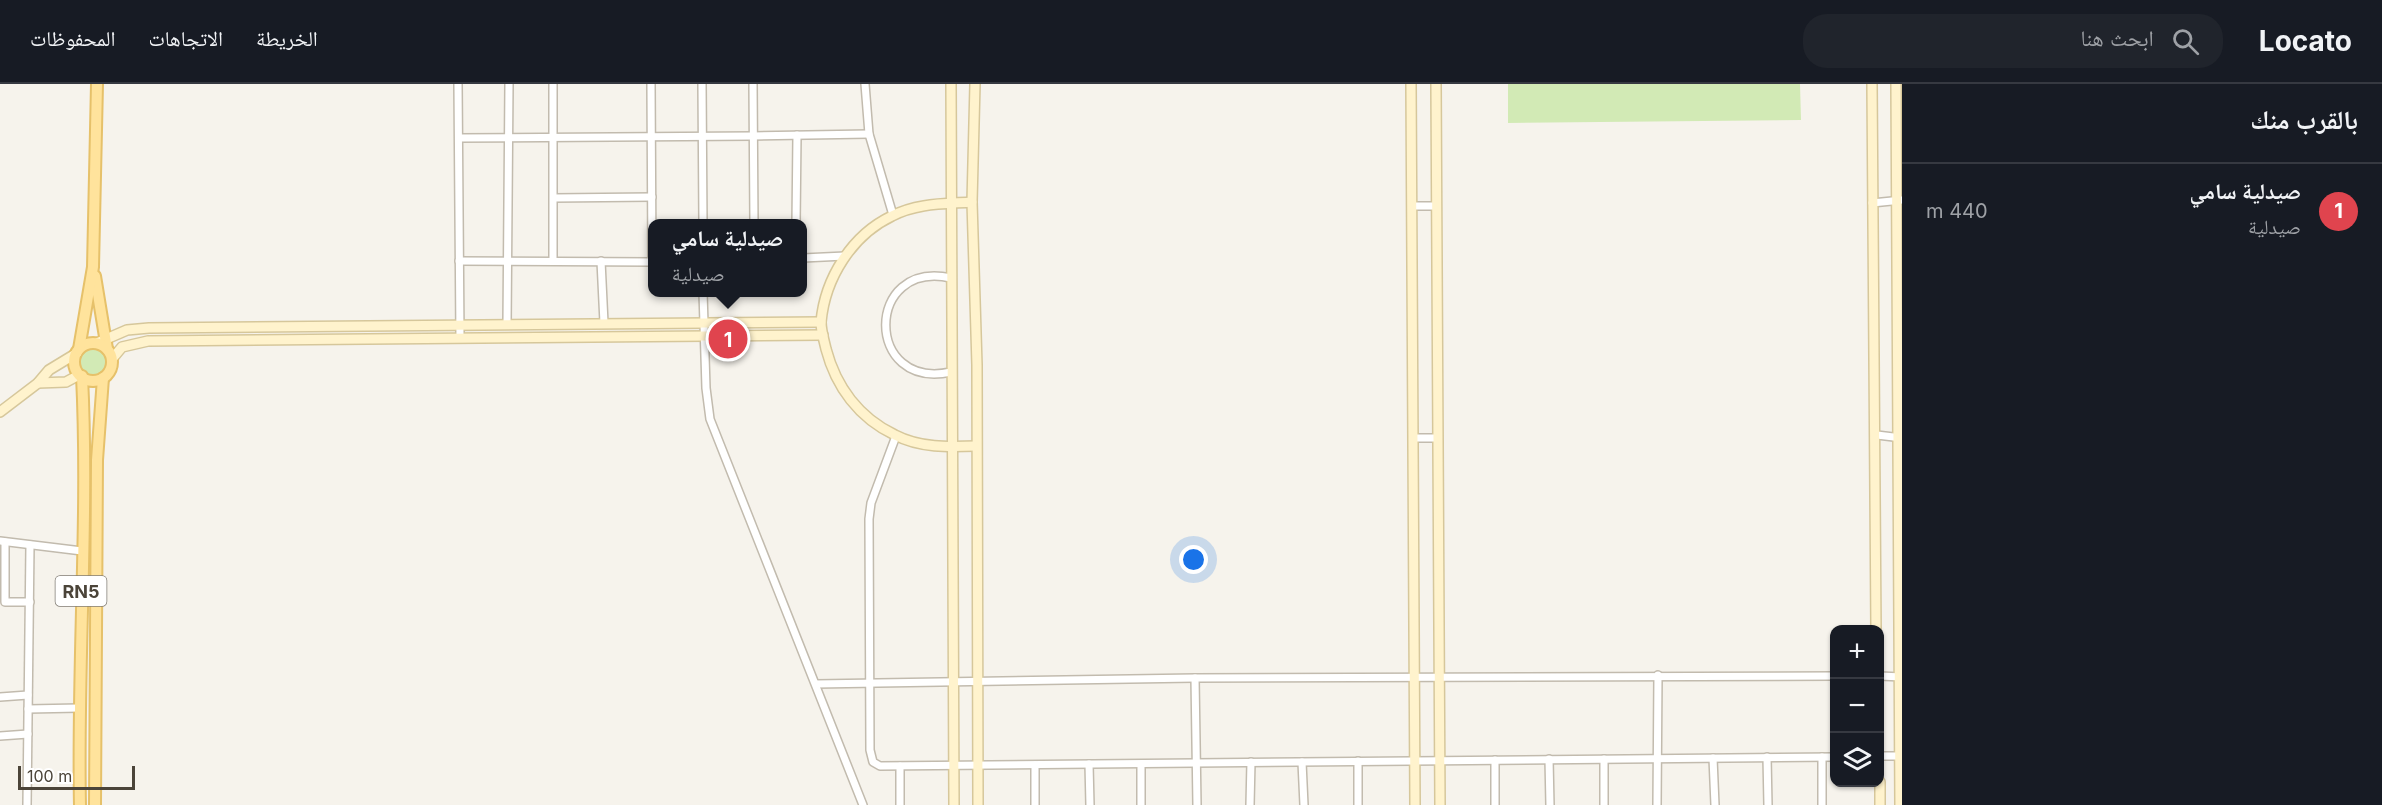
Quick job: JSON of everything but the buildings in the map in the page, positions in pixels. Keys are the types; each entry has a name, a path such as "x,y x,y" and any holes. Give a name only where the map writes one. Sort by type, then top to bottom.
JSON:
{"main road":[{"name":"RN5","path":"80,805 79,708 83,445 80,375 75,364 93,267 97,84"},
{"name":"RN5","path":"93,267 110,370 103,378 97,460 95,805"},
{"path":"78,351 85,345 105,348"},
{"path":"80,375 92,380 103,378"}],"street":[{"path":"458,84 460,338"},
{"path":"507,325 509,84"},
{"path":"553,84 553,261"},
{"path":"651,84 652,219"},
{"path":"702,84 703,219"},
{"path":"753,84 754,219"},
{"path":"865,84 868,134 893,215"},
{"path":"951,84 954,805"},
{"path":"975,84 972,202 977,365 978,805"},
{"path":"1411,84 1416,805"},
{"path":"1436,84 1440,805"},
{"path":"1872,84 1876,625"},
{"path":"1896,84 1901,438 1900,805"},
{"path":"459,138 868,134"},
{"path":"796,219 797,135"},
{"path":"554,198 652,197"},
{"path":"1872,203 1899,199"},
{"path":"972,202 922,205 893,215 866,232 845,256 831,285 821,322 822,335 837,380 862,413 878,426 896,436 914,442 951,447 976,446"},
{"path":"1412,206 1437,206"},
{"path":"807,258 845,256"},
{"path":"459,261 648,262"},
{"path":"601,261 604,323"},
{"path":"951,278 928,276 906,284 890,302 885,325 890,348 906,366 927,375 951,372"},
{"path":"704,297 706,388 710,419 863,805"},
{"path":"105,348 127,330 149,328 821,322"},
{"path":"105,348 148,341 822,335"},
{"path":"0,412 38,383 49,370 78,351"},
{"path":"38,383 66,382 80,375"},
{"path":"1876,435 1901,438"},
{"path":"896,436 870,510 871,758 880,766 1830,757"},
{"path":"1413,438 1437,438"},
{"path":"30,602 5,602 3,541 82,551"},
{"path":"27,805 30,545"},
{"path":"1658,675 1658,805"},
{"path":"816,684 1195,678 1830,676"},
{"path":"1884,676 1900,677"},
{"path":"1195,678 1197,805"},
{"path":"0,697 28,695"},
{"path":"28,709 79,708"},
{"path":"0,736 28,734"},
{"path":"1884,756 1901,756"},
{"path":"1767,757 1767,805"},
{"path":"1822,757 1822,805"},
{"path":"1713,758 1715,805"},
{"path":"1549,759 1550,805"},
{"path":"1604,759 1604,805"},
{"path":"1495,760 1495,805"},
{"path":"1358,761 1358,805"},
{"path":"1250,805 1251,762"},
{"path":"1302,762 1304,805"},
{"path":"1089,764 1090,805"},
{"path":"1141,764 1141,805"},
{"path":"1035,765 1035,805"},
{"path":"900,766 900,805"},
{"path":"1880,787 1880,805"}],"green space":[{"path":"1508,84 1800,84 1801,120 1508,123"},
{"path":"94,345 105,350 110,361 105,372 94,377 83,372 78,361 83,350"}],"place":[{"name":"صيدلية سامي","path":"728,339"}]}
